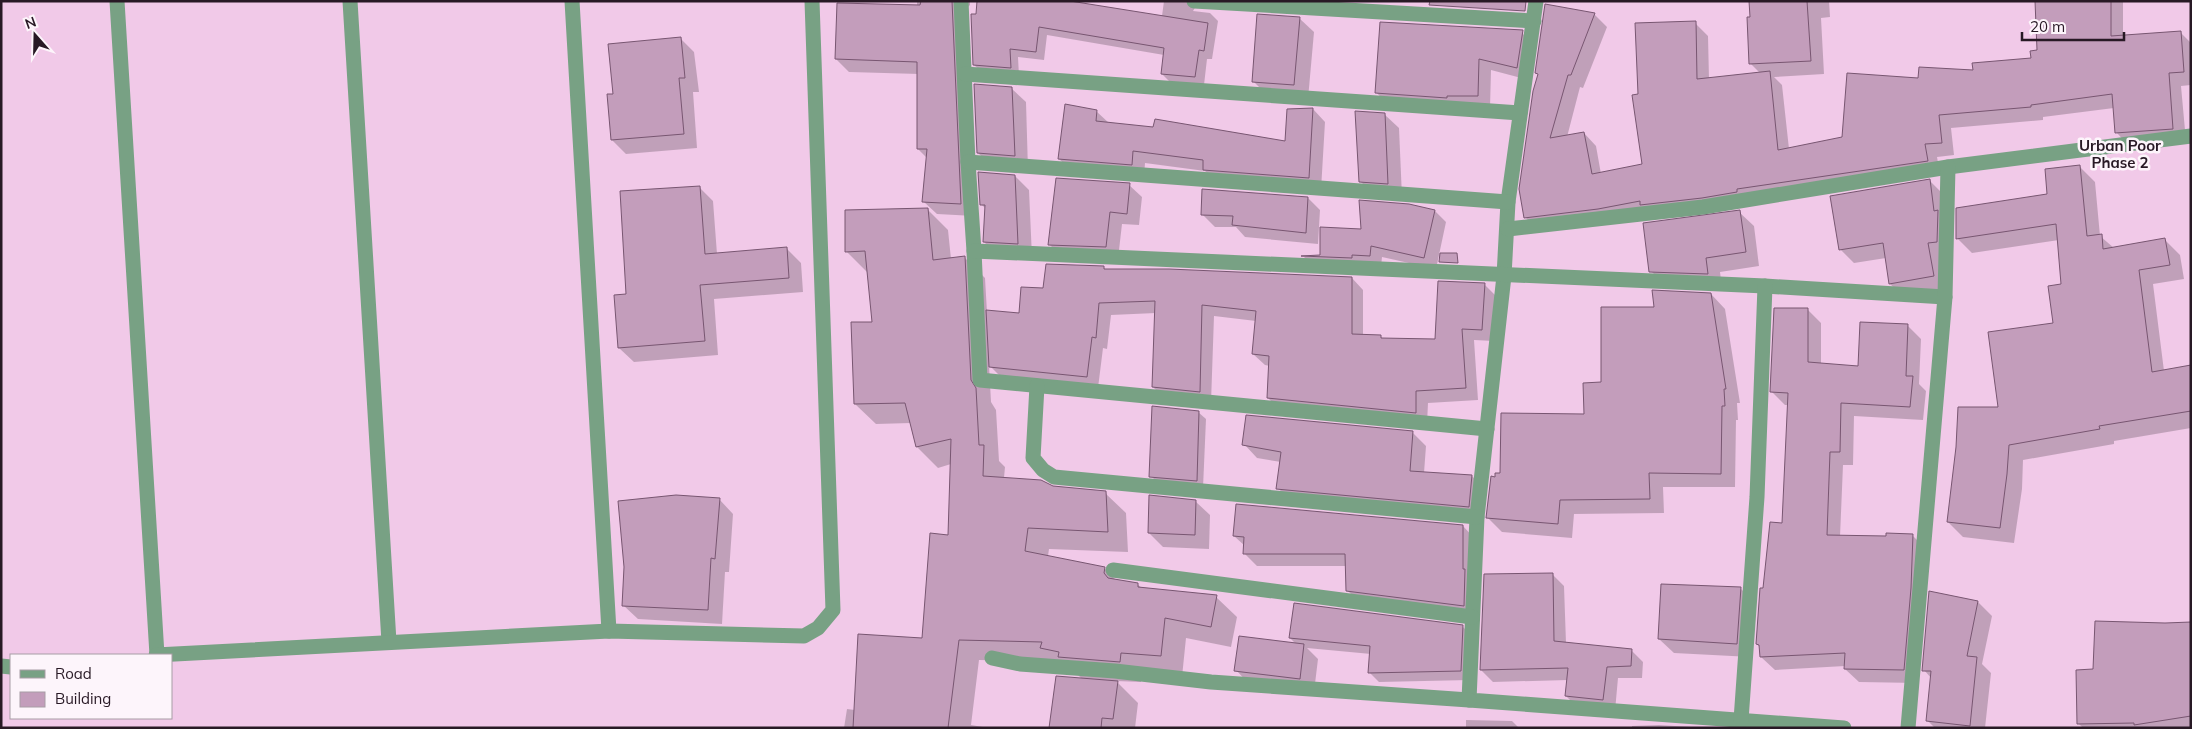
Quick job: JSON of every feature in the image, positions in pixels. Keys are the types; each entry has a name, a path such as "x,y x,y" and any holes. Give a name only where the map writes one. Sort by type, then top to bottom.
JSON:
{"street":[{"path":"117,1 157,654"},
{"path":"350,1 389,642"},
{"path":"572,1 609,631"},
{"path":"172,654 609,631 804,636 818,628 833,610 812,1"},
{"path":"961,1 980,380 1487,429"},
{"path":"1194,1 1534,21"},
{"path":"1468,700 1477,517 1504,276 1508,230 1508,202 1536,1"},
{"path":"965,74 1520,113"},
{"path":"1508,230 1703,207 1948,167 2191,136"},
{"path":"968,162 1508,202"},
{"path":"1908,728 1945,297 1948,167"},
{"path":"974,251 1504,276 1765,286 1945,297"},
{"path":"1741,720 1757,497 1765,286"},
{"path":"1037,386 1033,458 1043,470 1054,476 1477,517"},
{"path":"1113,570 1472,617"},
{"path":"992,658 1020,664 1115,671 1211,682 1844,728"}],"building":[{"path":"921,1 952,1 961,204 922,202 927,149 917,149 917,62 835,59 837,3 920,5"},
{"path":"977,1 1070,1 1208,23 1204,51 1199,50 1195,77 1161,74 1164,48 1039,27 1036,52 1010,49 1011,68 973,65 971,14 976,14"},
{"path":"1430,1 1526,1 1525,11 1429,5"},
{"path":"1749,1 1807,1 1811,61 1749,64 1747,17 1750,17"},
{"path":"2035,1 2111,1 2111,36 2181,31 2184,72 2169,73 2173,129 2115,133 2112,94 2031,105 2031,107 1939,115 1942,143 1925,144 1928,161 1737,189 1737,192 1702,198 1640,205 1640,201 1598,209 1524,218 1519,189 1533,91 1538,74 1535,73 1545,4 1595,13 1571,75 1568,75 1550,138 1584,132 1592,174 1642,164 1632,95 1638,94 1635,23 1696,21 1697,79 1770,71 1778,150 1842,137 1847,73 1918,78 1919,67 1973,70 1972,63 2031,58 2030,51 2037,50"},
{"path":"1257,14 1300,17 1294,85 1252,82"},
{"path":"1380,22 1523,30 1517,68 1479,59 1478,96 1447,96 1447,98 1375,93"},
{"path":"681,37 685,78 679,78 684,134 611,140 607,94 613,94 608,44"},
{"path":"974,84 1012,87 1015,156 977,153"},
{"path":"1065,104 1097,110 1096,121 1153,127 1155,119 1285,141 1287,109 1313,108 1309,178 1203,170 1203,160 1133,151 1132,165 1058,159"},
{"path":"1355,111 1385,113 1388,184 1359,182"},
{"path":"2080,165 2087,236 2102,234 2103,249 2165,238 2170,265 2139,270 2152,372 2191,365 2191,411 2099,426 2100,429 2009,445 2000,528 1947,522 1956,447 1958,407 1998,407 1988,332 2053,323 2048,286 2061,284 2056,224 1956,239 1956,208 2047,194 2045,169"},
{"path":"978,172 1015,175 1018,244 983,242 985,205 980,205"},
{"path":"1056,178 1130,183 1127,214 1110,212 1106,247 1048,245"},
{"path":"1930,179 1934,211 1938,210 1937,242 1928,243 1934,276 1889,284 1883,243 1839,250 1830,196"},
{"path":"700,186 705,254 787,247 789,278 700,285 705,341 618,348 614,295 626,294 620,191"},
{"path":"1202,189 1308,197 1306,233 1232,225 1233,216 1201,215"},
{"path":"1359,200 1409,204 1435,210 1424,258 1371,246 1370,256 1352,255 1352,258 1301,256 1320,255 1320,227 1361,229"},
{"path":"928,208 933,260 965,256 971,380 976,388 979,445 984,445 983,476 1041,480 1053,486 1106,491 1108,532 1028,528 1025,551 1105,567 1104,573 1108,578 1138,583 1138,587 1217,595 1211,627 1165,618 1161,656 1121,653 1120,662 1058,657 1059,652 1040,648 1042,642 959,640 948,728 853,728 858,634 922,638 930,533 948,535 951,439 916,447 905,403 854,404 851,322 872,322 865,251 845,252 845,210"},
{"path":"1740,210 1746,252 1706,258 1708,274 1649,272 1643,223"},
{"path":"1440,253 1457,253 1458,263 1439,262"},
{"path":"1046,264 1104,266 1104,269 1169,269 1352,277 1352,334 1381,335 1381,338 1435,339 1438,281 1485,283 1482,330 1462,329 1466,388 1416,391 1416,413 1267,398 1269,356 1252,354 1256,311 1202,305 1200,392 1152,387 1155,301 1099,303 1096,338 1092,337 1087,377 989,367 986,310 1019,313 1021,287 1043,288"},
{"path":"1652,290 1711,293 1726,389 1724,389 1725,406 1722,406 1721,474 1649,473 1650,499 1560,500 1558,524 1486,518 1491,476 1495,477 1495,473 1500,473 1501,413 1584,414 1583,383 1601,382 1601,307 1654,307"},
{"path":"1774,308 1808,308 1808,362 1858,366 1860,322 1908,324 1906,376 1913,376 1910,407 1841,403 1840,452 1830,452 1827,535 1886,536 1886,533 1913,534 1911,588 1904,670 1844,669 1845,653 1760,657 1759,645 1756,644 1760,588 1763,588 1770,522 1782,523 1788,393 1770,392"},
{"path":"1152,406 1199,411 1197,481 1149,477"},
{"path":"1246,415 1413,431 1410,471 1472,475 1469,507 1276,489 1281,452 1242,445"},
{"path":"676,495 720,498 715,559 711,558 708,610 622,606 624,567 618,501"},
{"path":"1149,495 1196,500 1195,535 1148,533"},
{"path":"1236,504 1463,525 1464,606 1346,591 1345,554 1243,554 1244,537 1233,536"},
{"path":"1553,573 1554,641 1632,649 1631,666 1607,667 1603,700 1565,696 1568,668 1480,670 1484,574"},
{"path":"1661,584 1741,587 1737,644 1658,639"},
{"path":"1929,591 1978,601 1967,656 1977,657 1970,726 1926,721 1931,671 1922,671"},
{"path":"1294,603 1463,625 1461,671 1368,673 1370,646 1289,638"},
{"path":"2095,621 2191,622 2191,716 2134,725 2134,723 2077,724 2076,670 2093,669"},
{"path":"1239,636 1304,644 1300,679 1234,671"},
{"path":"1056,676 1118,681 1113,719 1102,718 1101,728 1049,728"}],"district":[{"name":"Urban Poor Phase 2","path":"2120,154"}]}
